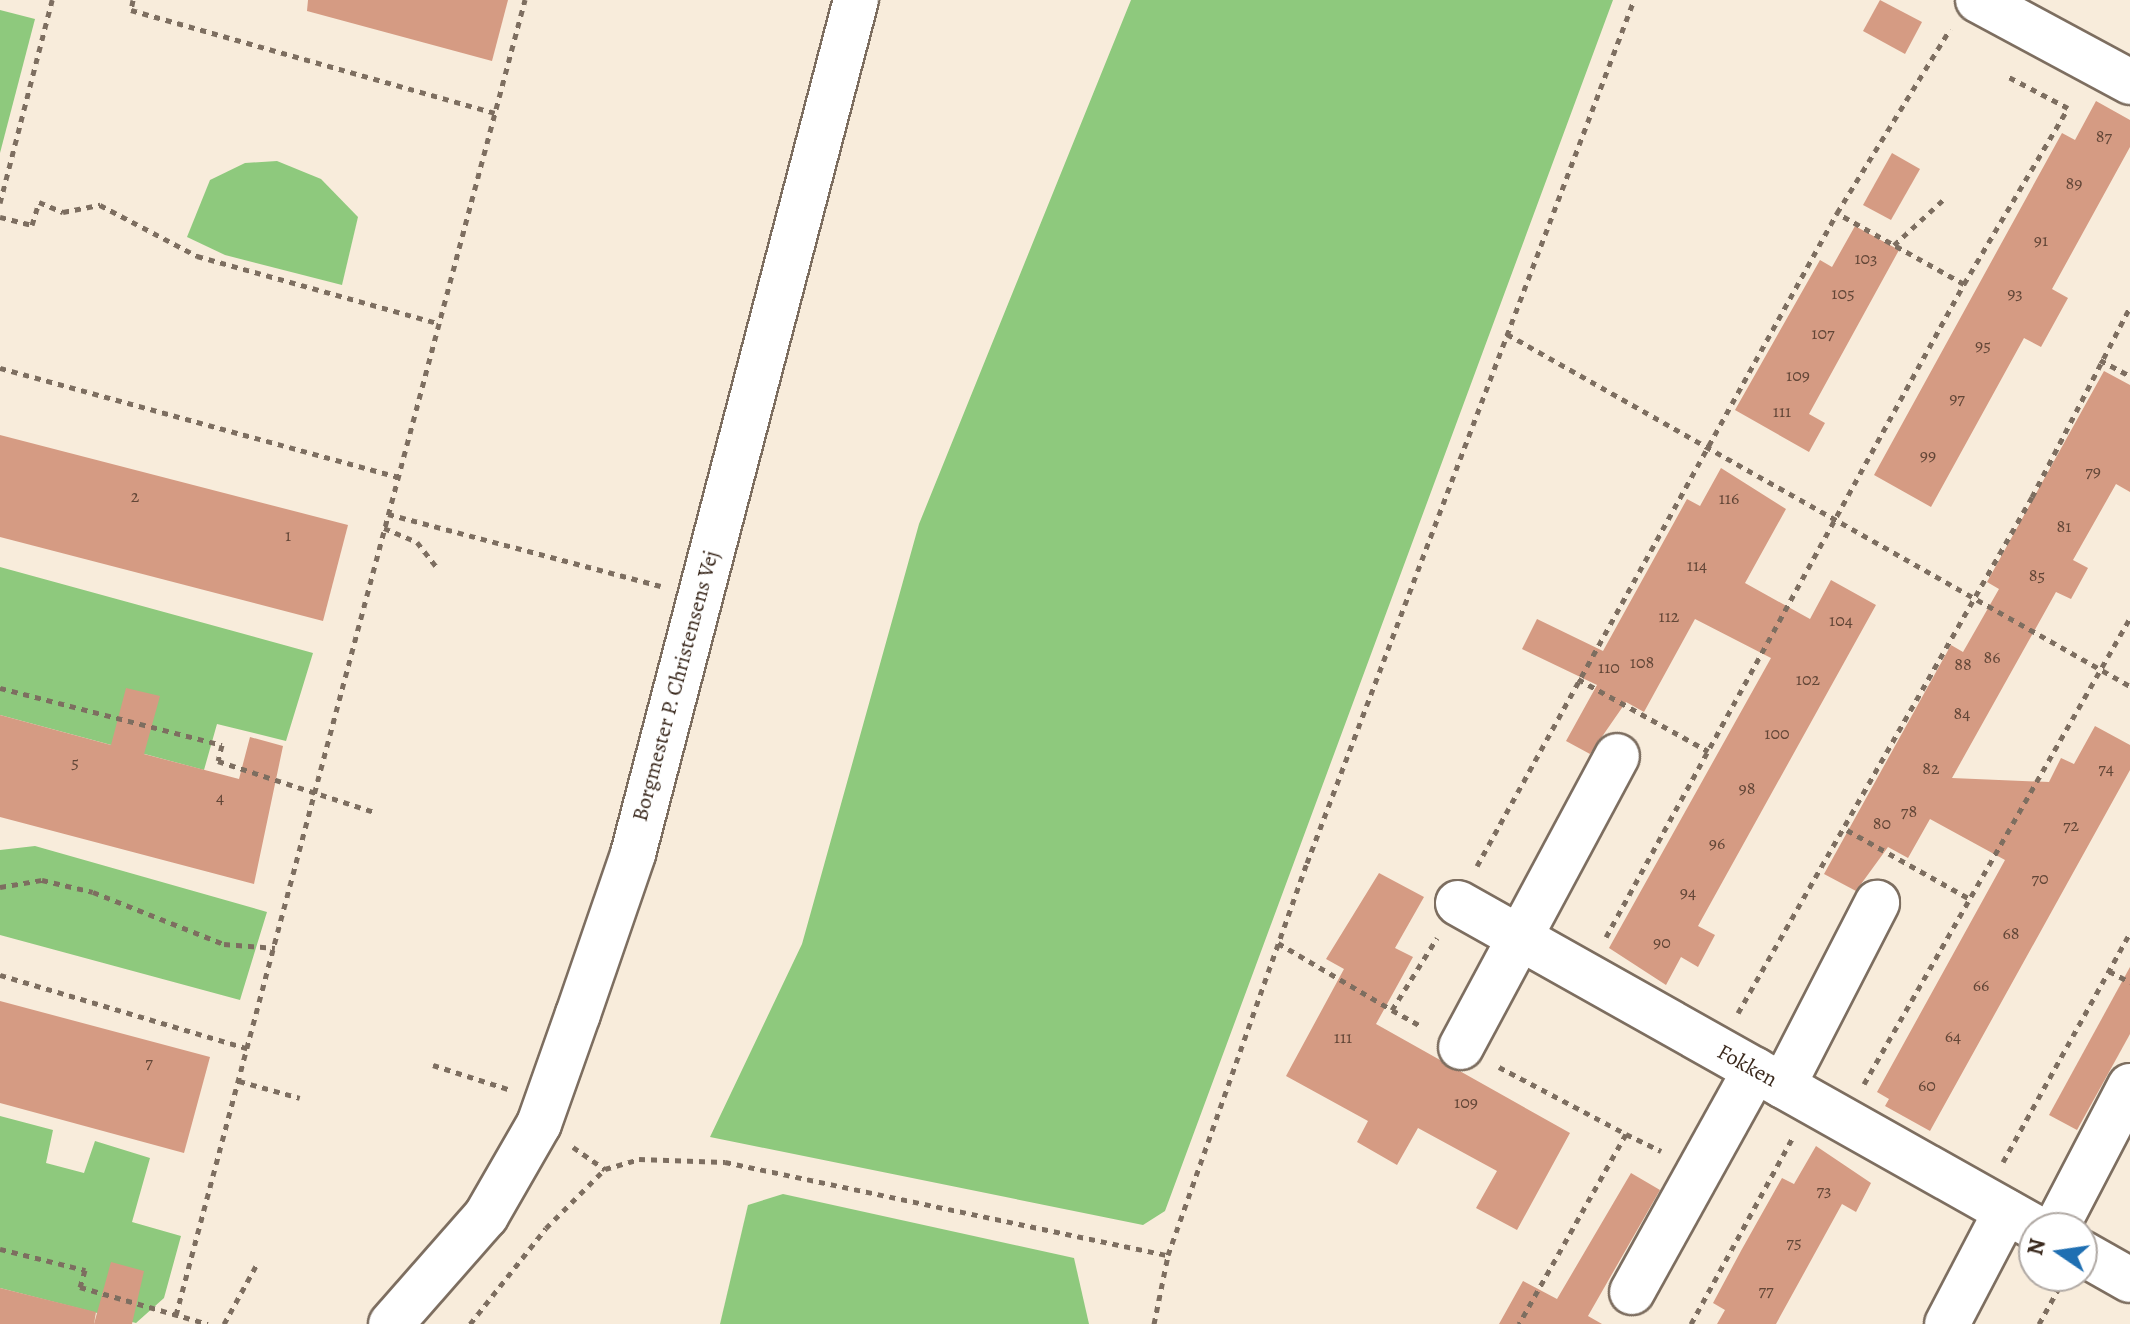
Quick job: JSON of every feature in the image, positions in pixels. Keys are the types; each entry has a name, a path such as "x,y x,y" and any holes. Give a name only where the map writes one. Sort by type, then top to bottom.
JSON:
{"street":[{"name":"Borgmester P. Christensens Vej","path":"391,1324 486,1216 539,1124 633,854 856,0"},
{"path":"1968,6 2130,82"},
{"path":"1461,1047 1617,756"},
{"name":"Fokken","path":"1458,903 2009,1212"},
{"path":"1632,1292 1799,1094 1877,903"},
{"path":"2064,1212 2130,1086"},
{"path":"1947,1324 2009,1212"},
{"path":"2098,1262 2130,1280"}],"path":[{"path":"0,203 52,0"},
{"path":"133,0 131,10 495,113"},
{"path":"176,1315 525,0"},
{"path":"1154,1324 1168,1255 1278,943 1634,0"},
{"path":"1392,1010 1458,903 1578,679 1837,213 1968,6"},
{"path":"1586,975 1837,524 1964,284 2068,108 2007,76"},
{"path":"1894,245 1944,199"},
{"path":"0,217 32,225 39,202 63,212 100,205 197,256 437,323"},
{"path":"1837,213 1964,284"},
{"path":"1717,1049 1847,830 2130,307"},
{"path":"1507,334 1837,524 1975,595 2130,686"},
{"path":"2100,360 2130,376"},
{"path":"0,368 398,477"},
{"path":"388,514 700,597"},
{"path":"384,528 417,542 437,568"},
{"path":"1691,1324 1799,1094 1969,898 2130,618"},
{"path":"1578,679 1708,751"},
{"path":"0,688 222,745 218,761 316,788 374,812"},
{"path":"1847,830 1969,898"},
{"path":"0,887 42,880 93,892 224,944 275,948"},
{"path":"2009,1212 2109,971 2130,933"},
{"path":"1278,943 1392,1010 1626,1134 1519,1324"},
{"path":"2109,971 2130,982"},
{"path":"0,975 247,1048"},
{"path":"239,1081 300,1098"},
{"path":"470,1324 546,1228 605,1169 639,1159 725,1162 1168,1255"},
{"path":"0,1249 85,1270 80,1287 208,1324"},
{"path":"224,1324 257,1264"},
{"path":"2039,1324 2057,1292"}],"green space":[{"path":"1131,0 1613,0 1165,1211 1143,1225 710,1137 802,944 919,524"},
{"path":"0,10 35,19 0,153"},
{"path":"277,161 321,179 358,217 342,285 225,255 187,237 210,180 245,163"},
{"path":"0,567 313,653 286,741 217,724 204,770 0,715"},
{"path":"35,846 267,912 240,1000 0,935 0,887 7,885 0,886 0,850"},
{"path":"0,1116 53,1130 46,1163 84,1173 95,1141 150,1158 132,1222 181,1236 164,1298 136,1323 0,1288"},
{"path":"783,1194 1074,1258 1089,1324 720,1324 748,1205"}],"building":[{"path":"308,0 508,0 492,61 307,11"},
{"path":"1880,0 1922,22 1905,54 1863,31"},
{"path":"2096,101 2130,120 2130,147 2052,289 2068,298 2041,347 2024,338 1931,507 1874,475 2062,133 2075,140"},
{"path":"1892,153 1920,169 1891,220 1863,205"},
{"path":"1855,226 1899,250 1809,414 1825,423 1809,452 1735,410 1820,260 1832,267"},
{"path":"2104,371 2130,385 2130,492 2116,484 2073,560 2088,568 2071,599 2056,592 1952,778 2049,782 2061,758 2074,764 2095,726 2130,745 2130,770 1930,1131 1885,1106 1889,1099 1877,1092 2005,860 1930,819 1908,858 1888,847 1856,891 1824,874 1951,645 1963,652 1999,589 1987,582"},
{"path":"0,435 348,525 323,621 0,537"},
{"path":"1721,468 1786,509 1745,583 1810,619 1831,580 1876,605 1698,926 1715,935 1698,967 1681,957 1666,985 1609,948 1771,658 1695,619 1644,712 1626,702 1590,754 1566,741 1597,685 1522,649 1537,619 1603,651 1687,499 1700,506"},
{"path":"126,688 160,696 144,754 239,779 250,737 283,746 254,884 0,817 0,715 111,745"},
{"path":"1379,873 1424,897 1395,948 1413,957 1376,1024 1570,1133 1517,1230 1476,1208 1497,1171 1418,1128 1397,1165 1357,1142 1368,1121 1286,1076 1344,969 1326,959"},
{"path":"2130,967 2130,1034 2077,1130 2049,1115"},
{"path":"0,1001 210,1057 184,1153 0,1103"},
{"path":"1816,1146 1871,1183 1856,1212 1842,1204 1776,1324 1717,1324 1725,1310 1713,1303 1742,1249 1782,1178 1794,1184"},
{"path":"1631,1173 1660,1190 1588,1316 1602,1324 1499,1324 1523,1281 1557,1299"},
{"path":"111,1262 144,1271 132,1324 94,1324"},
{"path":"0,1288 96,1312 94,1324 0,1324"}]}
